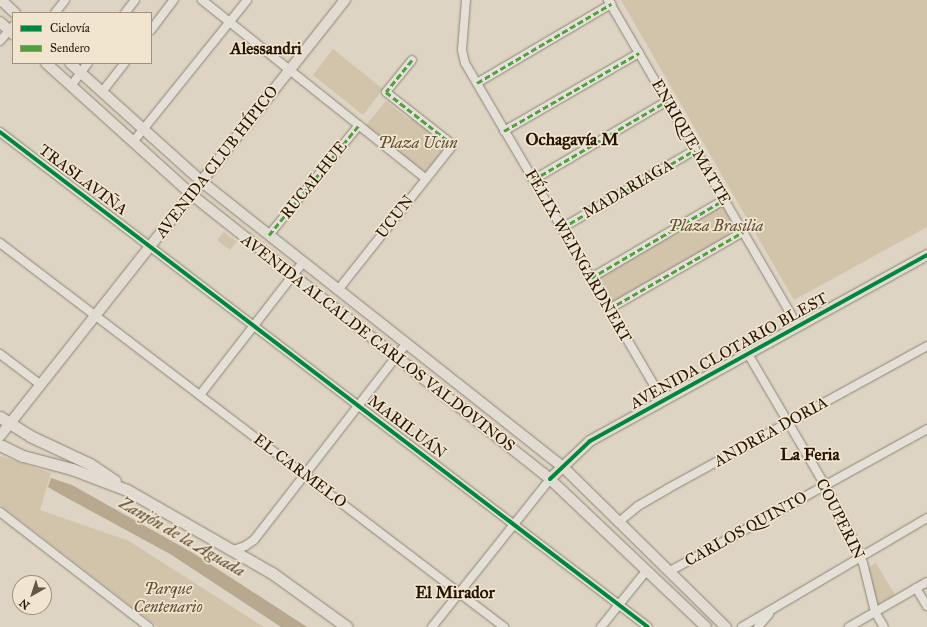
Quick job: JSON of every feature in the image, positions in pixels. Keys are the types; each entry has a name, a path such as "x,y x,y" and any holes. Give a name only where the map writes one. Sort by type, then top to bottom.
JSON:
{"highway":[{"path":"0,417 10,424 90,464 127,490 233,550 289,584 347,627"},
{"path":"0,444 22,456 72,470 127,490"}],"main road":[{"path":"1,0 14,12"},
{"name":"AVENIDA CLUB HÍPICO","path":"0,436 345,0"},
{"path":"0,22 12,30"},
{"name":"AVENIDA ALCALDE CARLOS VALDOVINOS","path":"47,64 192,195 550,479 706,627"},
{"name":"AVENIDA ALCALDE CARLOS VALDOVINOS","path":"71,64 202,182 538,449 562,466 726,627"},
{"path":"240,233 249,227 248,218"},
{"path":"249,240 251,231 261,229"},
{"name":"AVENIDA CLOTARIO BLEST","path":"550,479 585,444 927,255"},
{"path":"339,312 349,307 349,298"},
{"path":"352,322 354,312 362,309"},
{"path":"366,333 375,329 376,320"},
{"path":"378,342 380,333 388,329"},
{"path":"474,419 484,406"},
{"path":"528,461 538,449"},
{"path":"598,523 610,513"},
{"path":"646,571 657,558"},
{"path":"694,616 704,605"}],"street":[{"path":"56,12 65,0"},
{"path":"126,12 135,0"},
{"path":"152,29 174,0"},
{"path":"202,0 425,178"},
{"path":"133,142 247,0"},
{"name":"FÉLIX WEINGARDNERT","path":"466,0 463,55 476,83 663,401"},
{"path":"476,83 609,2"},
{"name":"ENRIQUE MATTE","path":"609,2 798,326"},
{"path":"0,41 12,30"},
{"path":"504,131 639,53"},
{"name":"UCUN","path":"338,290 425,178 453,145 386,92 412,60"},
{"path":"71,86 87,64"},
{"path":"102,92 124,64"},
{"path":"533,180 667,101"},
{"name":"RUCALHUE","path":"269,235 359,125"},
{"name":"TRASLAVIÑA","path":"0,132 150,246"},
{"name":"MADARIAGA","path":"562,228 695,150"},
{"path":"591,278 724,200"},
{"path":"609,309 743,232"},
{"name":"EL CARMELO","path":"0,243 504,627"},
{"name":"MARILUÁN","path":"150,246 648,627"},
{"path":"200,395 303,262"},
{"path":"233,550 245,546 254,540 406,344"},
{"name":"ANDREA DORIA","path":"618,522 638,506 927,346"},
{"path":"0,354 41,385"},
{"name":"COUPERIN","path":"748,354 824,486 861,556 875,612 884,627"},
{"name":"CARLOS QUINTO","path":"670,571 927,429"},
{"path":"432,627 550,479"},
{"path":"0,512 149,627"},
{"path":"742,627 927,518"},
{"path":"601,627 646,571"},
{"path":"849,627 927,582"},
{"path":"916,588 927,606"},
{"path":"758,627 773,609"}],"green space":[{"path":"621,0 927,0 927,227 794,300"},
{"path":"333,49 383,89 363,115 313,75"},
{"name":"Plaza Ucun","path":"386,101 410,120 414,115 450,145 426,175 365,126"},
{"name":"Plaza Brasilia","path":"723,203 740,231 611,305 595,278"},
{"path":"224,232 237,242 230,250 217,240"},
{"name":"Parque Centenario","path":"0,456 51,473 40,510 129,541 264,627 158,627 0,505"},
{"path":"876,563 895,595 877,606 869,567"}],"shaded area":[{"path":"51,478 72,485 193,553 307,627 281,627 170,554 48,487"}],"marked path":[{"path":"477,83 611,4"},
{"path":"504,131 639,53"},
{"path":"412,60 386,92 453,145"},
{"path":"533,180 667,101"},
{"path":"269,235 359,125"},
{"path":"562,228 695,150"},
{"path":"591,278 724,200"},
{"path":"609,309 743,232"}],"cycle path":[{"path":"0,132 648,627"},
{"path":"550,479 590,441 927,255"}],"district":[{"name":"Alessandri","path":"266,49"},
{"name":"Ochagavía M","path":"572,140"},
{"name":"La Feria","path":"810,455"},
{"name":"El Mirador","path":"455,593"}],"water label":[{"name":"Zanjón de la Aguada","path":"182,537"}]}
